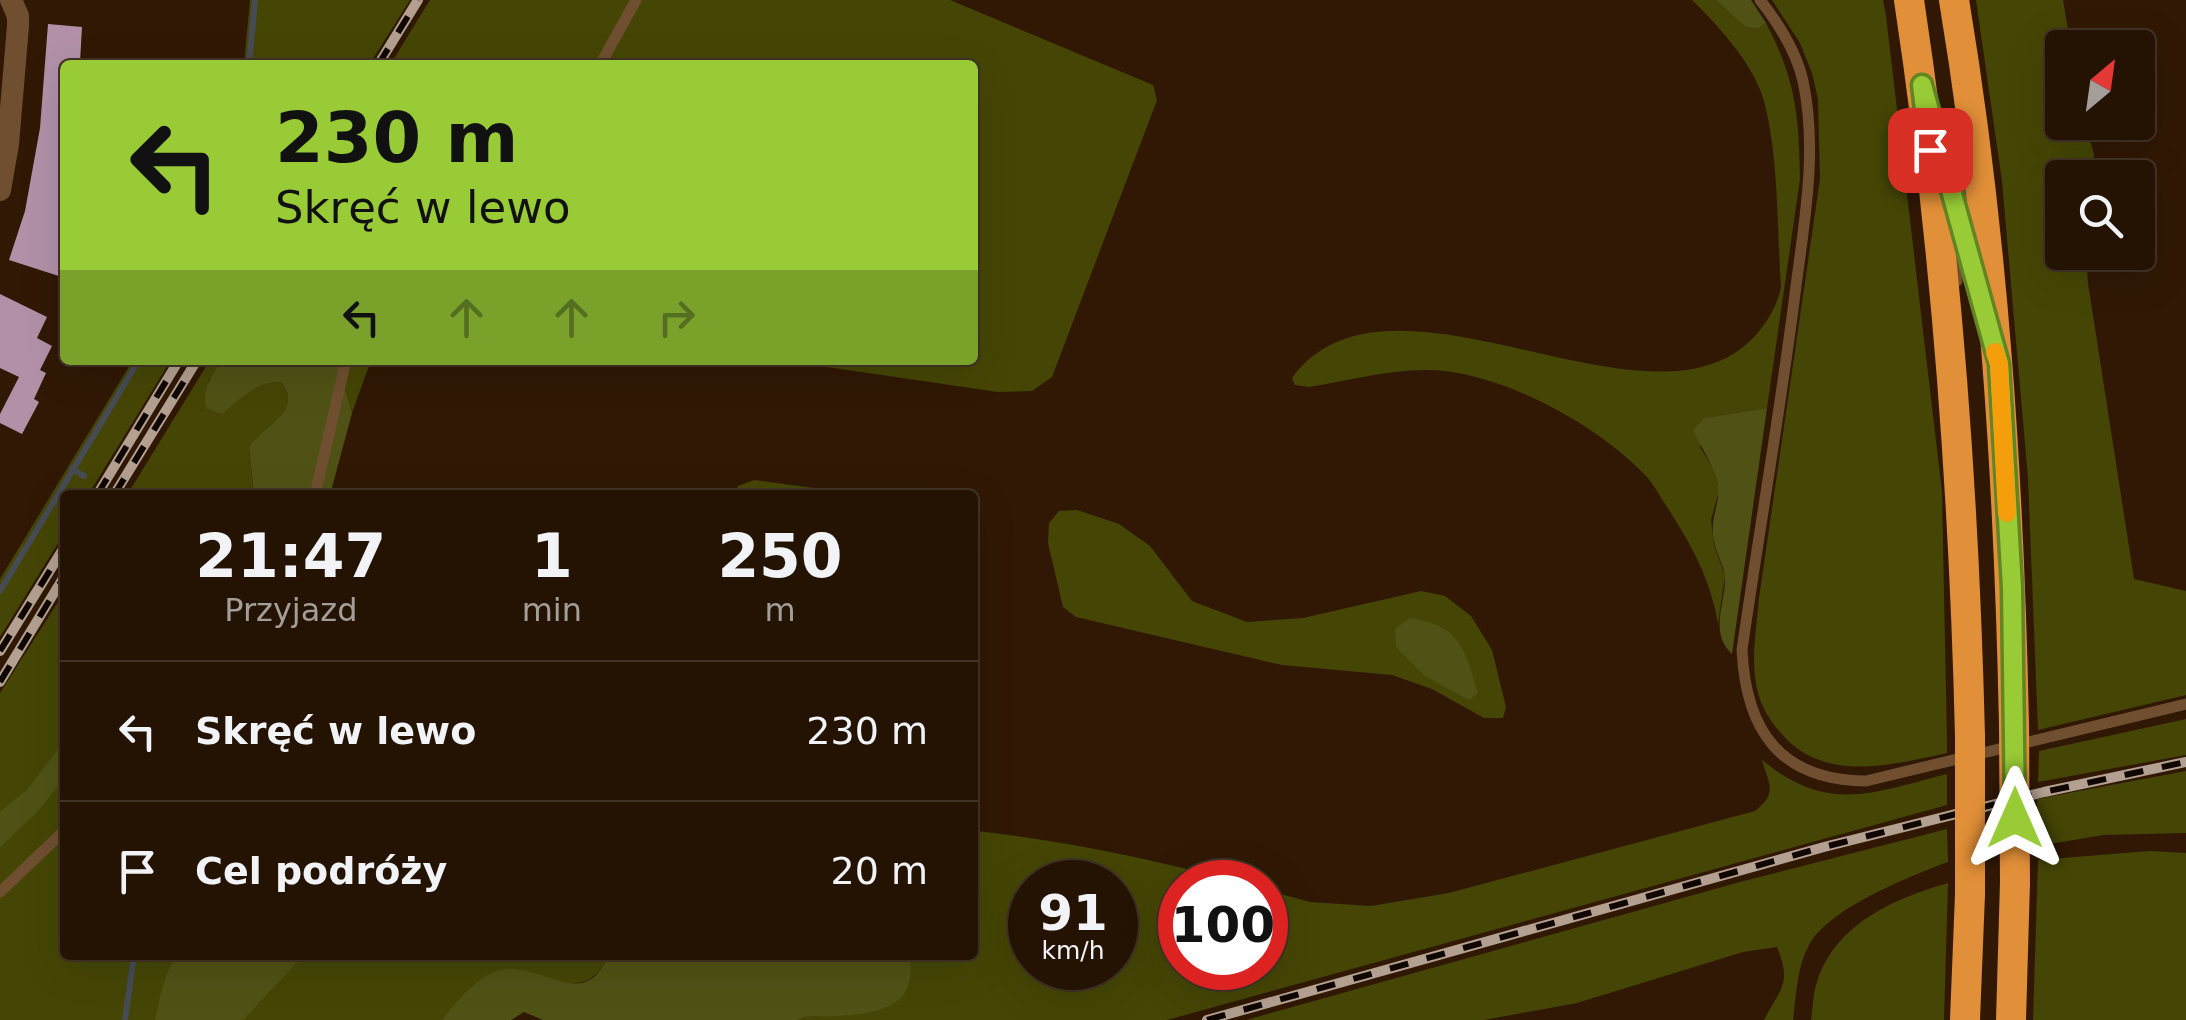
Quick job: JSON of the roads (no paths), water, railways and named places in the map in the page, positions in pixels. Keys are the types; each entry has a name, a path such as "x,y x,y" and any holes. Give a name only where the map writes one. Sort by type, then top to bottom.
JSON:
{"highway":[{"path":"1909,0 1952,365 1966,559 1970,894 1965,1020"},
{"path":"1954,0 1967,80 1999,364 2012,588 2012,1020"}],"street":[{"path":"0,190 18,26 11,0"}],"lane":[{"path":"603,60 636,0"},
{"path":"1760,0 1794,54 1802,77 1809,116 1810,172 1789,344 1742,650 1743,683 1761,733 1806,772 1837,780 1866,781 2186,704"},
{"path":"1952,365 1967,80"},
{"path":"1922,85 1999,364"},
{"path":"315,490 345,365"},
{"path":"0,892 60,835"}],"waterway":[{"path":"249,60 255,0"},
{"path":"61,490 136,365"},
{"path":"72,469 84,476"},
{"path":"0,591 60,491"},
{"path":"125,1020 133,960"}],"railway":[{"path":"381,60 418,0"},
{"path":"100,490 176,365"},
{"path":"117,490 194,365"},
{"path":"0,651 60,554"},
{"path":"0,682 60,583"},
{"path":"1207,1020 1824,847 2044,792 2186,762"}]}
